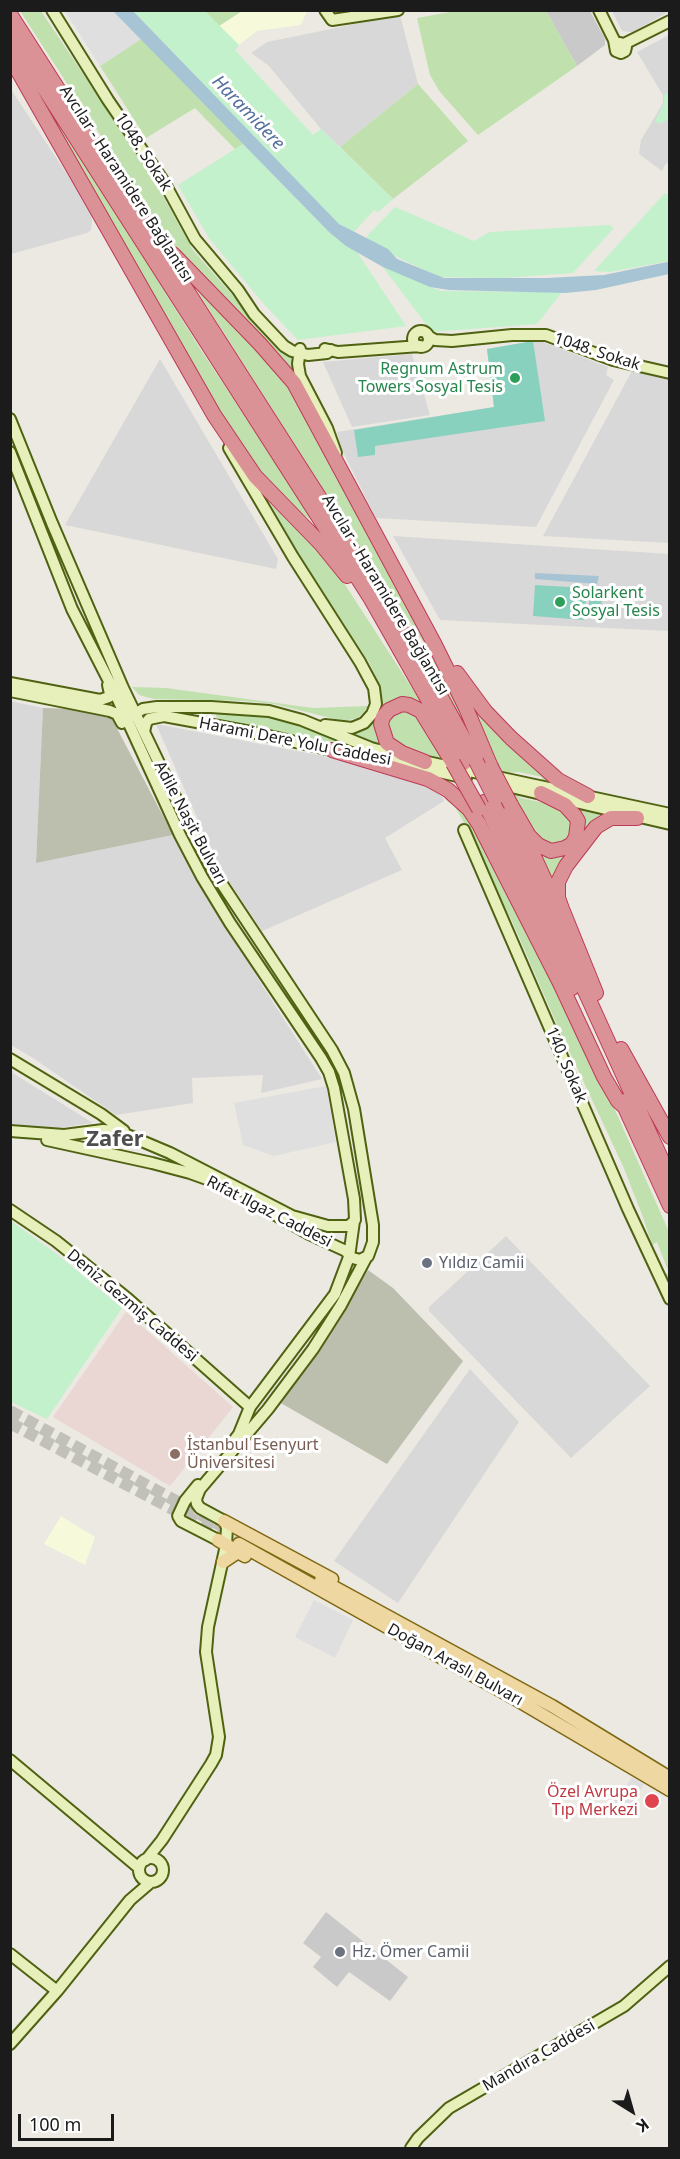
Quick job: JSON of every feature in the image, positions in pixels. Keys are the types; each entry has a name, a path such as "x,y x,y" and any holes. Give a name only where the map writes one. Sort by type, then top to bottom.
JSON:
{"highway":[{"path":"13,10 15,32"},
{"name":"Avcılar - Haramidere Bağlantısı","path":"10,14 15,32 371,599 460,766 531,872 669,1178"},
{"name":"Avcılar - Haramidere Bağlantısı","path":"15,32 108,165 366,571 431,679 460,766"},
{"path":"10,57 214,415 255,476 321,544 343,570 384,630 393,637"},
{"path":"10,69 51,130"},
{"path":"108,165 126,185 176,257 288,374 338,462 435,645 466,708 491,767 529,836 538,845 551,851 565,848 572,844 576,837 578,821 565,805 541,793"},
{"path":"435,645 446,656 472,695 498,726 558,780 588,796"},
{"path":"425,762 402,753 387,743 381,724 383,717 395,706 410,705 421,711 460,766"},
{"path":"332,750 428,779 448,790 469,809 560,982 604,1077 618,1101 626,1108"},
{"name":"Avcılar - Haramidere Bağlantısı","path":"486,804 546,928 669,1206"},
{"path":"511,805 669,1158"},
{"path":"575,946 558,898 557,888 560,876 596,827 611,818 637,818"},
{"path":"628,1064 669,1137"}],"main road":[{"name":"1048. Sokak","path":"52,10 108,100 164,182 195,239 238,290 265,327 288,349 315,355 331,350 338,352 421,341 546,335 613,360 669,373"},
{"path":"325,10 332,20 398,10"},
{"path":"599,10 621,46"},
{"path":"605,10 621,46"},
{"path":"621,46 669,21"},
{"path":"621,46 669,27"},
{"path":"300,352 298,364 300,376 333,440 338,462"},
{"path":"214,415 229,448 374,688 376,704 372,714 364,723 352,728 316,725"},
{"name":"Adile Naşit Bulvarı","path":"10,419 118,678 194,836 214,873 333,1050 344,1073 354,1109 373,1225 373,1242 366,1258"},
{"name":"Adile Naşit Bulvarı","path":"10,452 72,609 202,877 329,1072 334,1088 341,1138 354,1199 354,1222 349,1256"},
{"path":"15,463 27,458"},
{"path":"39,528 52,523"},
{"path":"118,678 135,700 161,707"},
{"path":"10,683 104,700 110,694 107,682"},
{"path":"10,691 114,712 142,755"},
{"path":"128,723 128,718 134,713 143,709 161,707"},
{"name":"Harami Dere Yolu Caddesi","path":"161,707 269,711 316,725 371,748 425,762 460,766"},
{"path":"218,725 211,716 215,710 223,708"},
{"name":"Harami Dere Yolu Caddesi","path":"144,732 149,719 158,716 218,725 332,750 460,766"},
{"path":"460,766 541,793 669,824"},
{"path":"460,766 669,814"},
{"name":"140. Sokak","path":"464,830 669,1299"},
{"path":"10,1059 115,1123 126,1134"},
{"path":"95,1111 103,1123 103,1130 97,1140 99,1148 103,1151"},
{"path":"10,1131 64,1135 112,1129 126,1134"},
{"name":"Rıfat Ilgaz Caddesi","path":"126,1134 153,1145 291,1216 328,1226 349,1226 360,1217 371,1218"},
{"name":"Rıfat Ilgaz Caddesi","path":"10,1137 47,1140 103,1151 190,1173 247,1198 309,1234 346,1251 349,1256"},
{"path":"149,1162 158,1156 153,1145"},
{"name":"Deniz Gezmiş Caddesi","path":"10,1210 56,1241 128,1299 250,1407"},
{"path":"366,1258 356,1259 349,1256 335,1294 250,1407 239,1434 179,1510 178,1516 188,1525 241,1541 378,1605 393,1625"},
{"path":"366,1258 350,1290 313,1349 268,1409 200,1489 196,1499 200,1508 224,1535 241,1541 361,1618 393,1625"},
{"path":"263,1400 296,1355 301,1341"},
{"path":"296,1355 313,1349"},
{"path":"188,1525 184,1519 185,1513 193,1505 200,1508"},
{"path":"10,2044 57,1991 130,1900 162,1840 216,1755 219,1737 206,1653 208,1627 223,1562 224,1535"},
{"path":"208,1627 205,1616 224,1535"},
{"path":"223,1562 241,1541"},
{"name":"Doğan Araslı Bulvarı","path":"393,1625 552,1706 669,1778"},
{"name":"Doğan Araslı Bulvarı","path":"393,1625 669,1790"},
{"path":"10,1760 144,1872 160,1877 162,1840"},
{"path":"144,1872 156,1860 161,1864"},
{"path":"10,1954 57,1991"},
{"name":"Mandıra Caddesi","path":"411,2148 418,2138 450,2108 618,2010 669,1966"}],"shaded area":[{"path":"65,11 113,11 141,39 100,66"},
{"path":"133,11 205,11 239,45 235,50 313,135 321,129 393,199 378,212 374,210 354,232 339,224"},
{"path":"242,11 307,11 301,25 257,31 239,45 219,26"},
{"path":"546,11 590,11 605,39 605,45 577,66"},
{"path":"612,11 670,11 632,32 622,31"},
{"path":"400,15 418,84 340,147 321,129 268,65 251,53 267,42"},
{"path":"669,35 669,162 662,171 639,154 641,140 663,103 663,95 637,52"},
{"path":"10,88 90,209 92,220 91,230 87,233 11,254"},
{"path":"669,94 669,119 659,124 655,121 664,103 664,95"},
{"path":"243,144 329,232 357,252 406,326 298,340 263,303 209,238 178,185"},
{"path":"665,193 669,196 669,261 610,272 594,271"},
{"path":"395,207 474,241 490,232 609,225 614,228 573,273 502,278 439,277 368,243 367,236"},
{"path":"382,266 441,291 562,292 537,324 432,332"},
{"path":"533,341 543,342 608,367 606,375 614,380 536,527 376,518 342,450 337,432 494,407 487,349"},
{"path":"412,354 430,415 352,427 323,362"},
{"path":"160,359 278,559 276,569 65,525"},
{"path":"633,369 669,377 669,543 543,536"},
{"path":"393,536 669,554 669,631 440,620"},
{"path":"10,701 43,708 36,863 173,835 262,985 322,1079 261,1093 263,1075 192,1078 193,1103 116,1115 11,1045"},
{"path":"43,708 77,709 111,717 173,835 36,863"},
{"path":"156,724 323,756 389,773 428,785 442,795 444,801 385,838 402,870 262,931 217,863"},
{"path":"11,1072 93,1123 58,1128 11,1125"},
{"path":"326,1086 336,1142 274,1156 243,1145 234,1103"},
{"path":"11,1221 58,1255 122,1308 47,1419 11,1402"},
{"path":"506,1236 650,1386 571,1458 429,1311 429,1307"},
{"path":"368,1270 393,1288 463,1361 387,1464 279,1402"},
{"path":"126,1312 233,1407 170,1486 53,1417"},
{"path":"470,1369 519,1422 398,1603 334,1561"},
{"path":"61,1516 95,1537 85,1565 44,1544"},
{"path":"314,1600 353,1620 335,1658 295,1637"},
{"path":"632,1777 644,1784 626,1812 609,1801 618,1785 624,1788"},
{"path":"326,1912 408,1977 390,2001 349,1972 337,1987 313,1967 321,1957 303,1943"}],"green space":[{"path":"20,11 41,11 154,180 193,250 247,312 293,358 296,378 177,253"},
{"path":"205,11 242,11 219,26"},
{"path":"456,11 546,11 577,66 478,135 440,92 430,75 417,18"},
{"path":"141,39 243,144 235,149 195,108 146,138 100,66"},
{"path":"14,53 199,347 315,523 292,506 251,461 238,442"},
{"path":"418,84 468,141 393,199 340,147"},
{"path":"191,281 291,386 374,547 444,669 483,759 431,666 436,661 355,539"},
{"name":"Regnum Astrum Towers Sosyal Tesis","path":"533,341 545,421 375,446 375,455 358,457 354,430 494,407 487,349"},
{"path":"270,503 315,547 342,580 423,705 395,702 382,741 376,743 356,734 356,731 378,712 381,703 377,679 370,664 300,556"},
{"name":"Solarkent Sosyal Tesis","path":"535,585 587,588 584,620 533,616"},
{"path":"590,594 602,595 601,614 588,613"},
{"path":"132,687 166,688 313,708 369,706 358,718 343,721 274,704 154,699 139,695"},
{"path":"472,700 550,781 541,781 542,777 519,772 507,773 510,793 481,731"},
{"path":"397,710 413,710 448,764 442,759 401,747 387,735 388,721"},
{"path":"217,712 249,712 286,720 366,751 323,744 219,720 216,716"},
{"path":"445,792 465,809 612,1103 669,1232 669,1273 657,1242 652,1245 623,1166 558,1027 512,921 492,883 474,840 455,807 446,800"},
{"path":"511,794 521,798 562,809 572,818 571,838 560,847 536,839"},
{"path":"576,808 605,816 554,893 533,847 568,852"}],"water":[{"path":"113,11 133,11 339,224 388,249 397,259 444,278 547,278 604,275 667,262 669,262 669,274 596,290 565,293 449,290 430,287 383,267 346,246 329,232"},
{"path":"535,573 599,576 597,584 535,579"}],"tunnel":[{"path":"10,1411 233,1532"},
{"path":"10,1423 239,1544"}],"place":[{"name":"Regnum Astrum Towers Sosyal Tesis","path":"515,378"},
{"name":"Solarkent Sosyal Tesis","path":"560,602"},
{"name":"Yıldız Camii","path":"427,1263"},
{"name":"İstanbul Esenyurt Üniversitesi","path":"175,1454"},
{"name":"Özel Avrupa Tıp Merkezi","path":"652,1801"},
{"name":"Hz. Ömer Camii","path":"340,1952"}],"district":[{"name":"Zafer","path":"115,1140"}],"water label":[{"name":"Haramidere","path":"248,113"}]}
